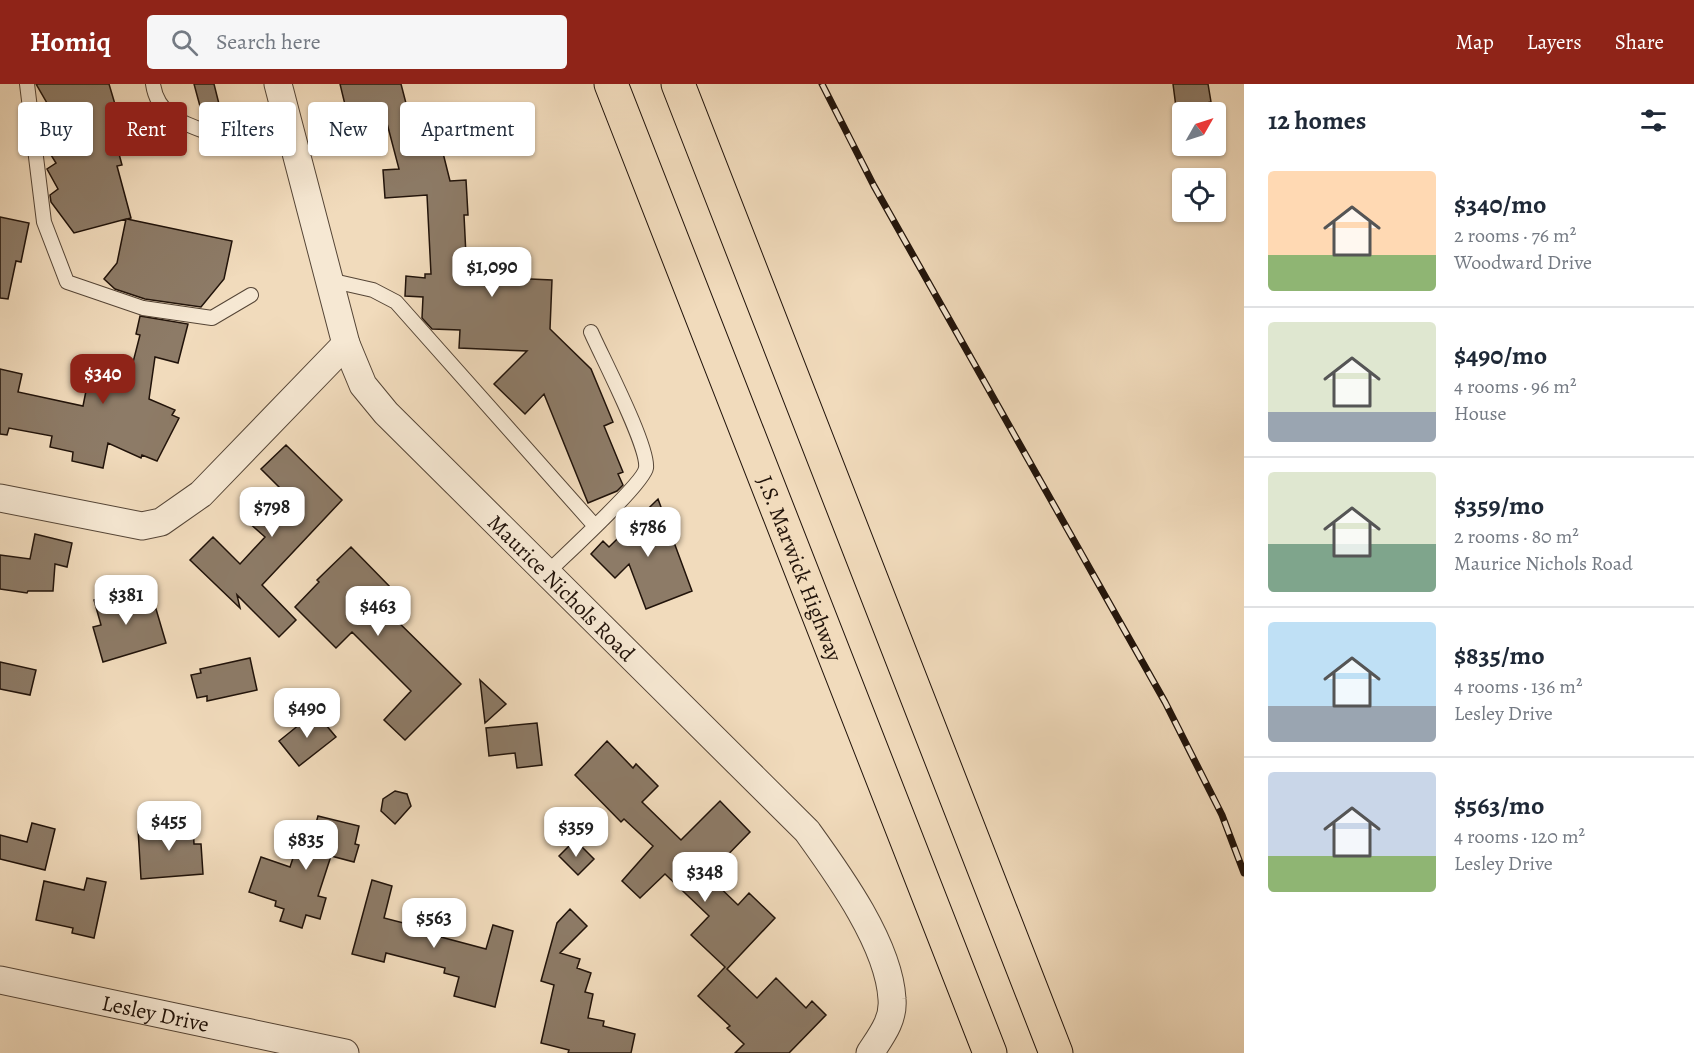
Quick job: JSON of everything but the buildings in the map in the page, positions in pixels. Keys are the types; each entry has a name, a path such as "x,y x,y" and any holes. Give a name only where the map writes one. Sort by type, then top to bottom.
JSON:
{"highway":[{"name":"J.S. Marwick Highway","path":"611,84 990,1053"},
{"path":"678,84 1056,1053"}],"street":[{"name":"Maurice Nichols Road","path":"278,84 346,344 363,385 386,413 807,831 843,880 868,926 886,971 892,1000 888,1025 870,1053"},
{"path":"0,498 142,526 161,522 201,494 346,344"},
{"name":"Lesley Drive","path":"0,980 345,1053"}],"lane":[{"path":"27,84 44,222 68,282 143,308 212,318 251,295"},
{"path":"153,84 162,109 178,120 199,128"},
{"path":"329,280 373,290 396,302 594,525"},
{"path":"548,572 633,489 646,469 646,458 638,436 591,332"}],"railway":[{"path":"822,84 874,186 1165,702 1222,815 1244,873"}]}
